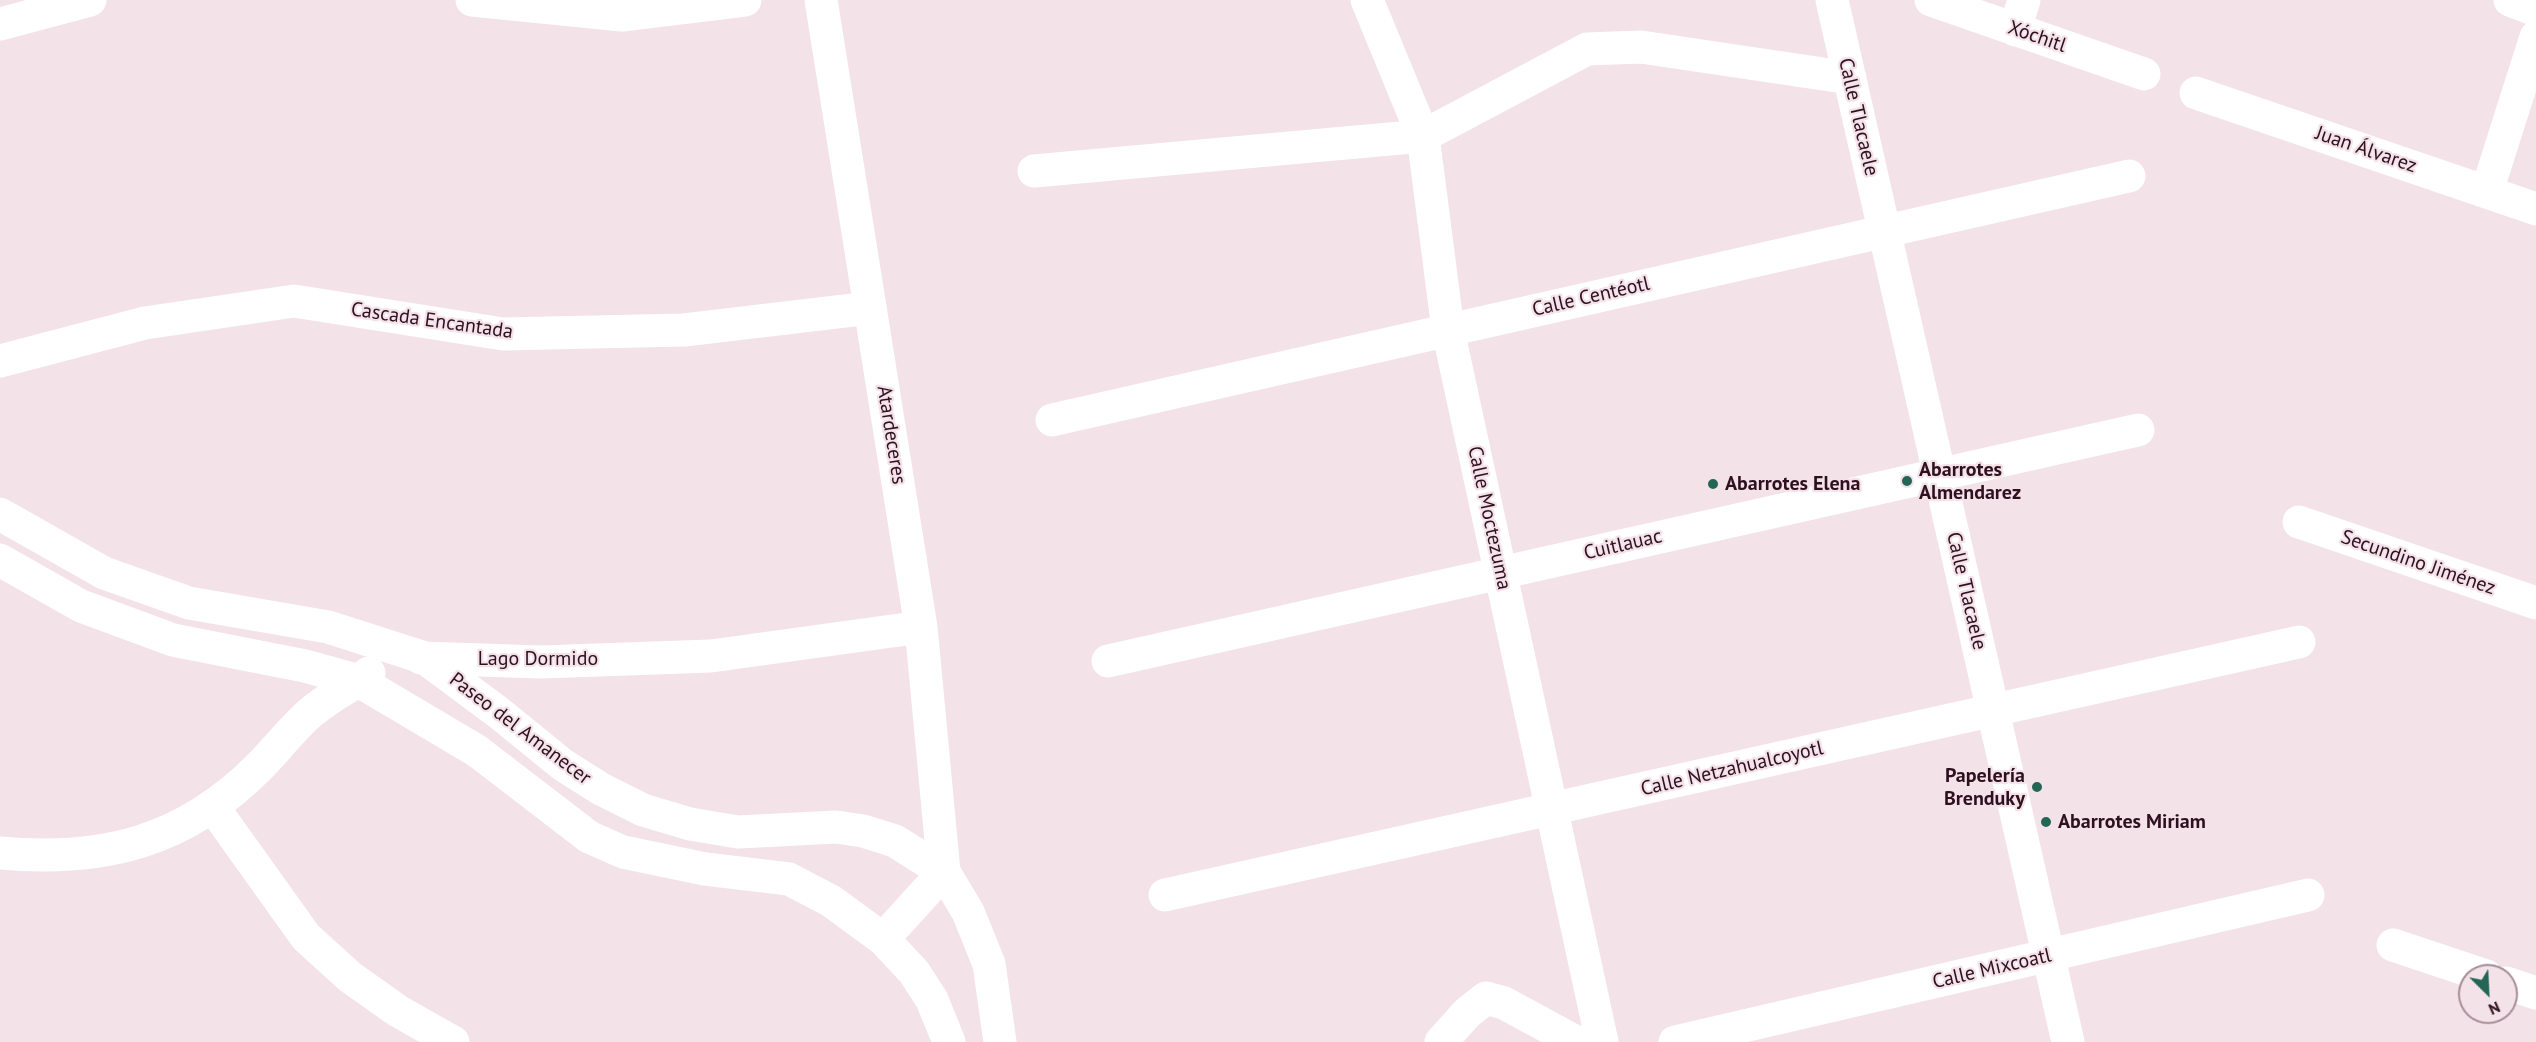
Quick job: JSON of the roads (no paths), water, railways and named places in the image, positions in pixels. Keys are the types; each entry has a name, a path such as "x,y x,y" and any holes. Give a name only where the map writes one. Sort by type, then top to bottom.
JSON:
{"street":[{"path":"0,24 90,0"},
{"path":"472,0 622,15 745,0"},
{"name":"Atardeceres","path":"821,0 921,627 944,872"},
{"name":"Calle Moctezuma","path":"1367,0 1424,136 1448,330 1602,1042"},
{"name":"Calle Tlacaele","path":"1832,0 2068,1042"},
{"name":"Xóchitl","path":"1931,0 2019,15 2144,74"},
{"path":"2510,0 2536,10"},
{"path":"2487,191 2536,37"},
{"path":"1034,171 1424,136 1587,49 1641,47 1850,78"},
{"name":"Juan Álvarez","path":"2196,93 2536,208"},
{"name":"Calle Centéotl","path":"1052,420 2129,176"},
{"name":"Cascada Encantada","path":"0,361 145,324 294,301 503,334 684,330 870,308"},
{"name":"Cuitlauac","path":"1108,661 2138,430"},
{"name":"Paseo del Amanecer","path":"0,514 104,573 179,599 328,627 425,658 500,713 562,765 601,789 643,810 690,824 738,832 836,827 863,831 895,841 944,872 968,912 989,964 1000,1042"},
{"name":"Secundino Jiménez","path":"2299,522 2536,603"},
{"path":"0,560 81,606 173,640 305,666 359,681 477,751 589,837 623,852 693,867 789,879 831,901 884,939 914,972 932,1000 940,1038"},
{"name":"Lago Dormido","path":"0,853 27,856 128,847 179,828 213,807 259,767 284,738 311,713 374,669 395,662 425,658 541,662 711,656 921,627"},
{"name":"Calle Netzahualcoyotl","path":"1165,895 2300,642"},
{"path":"213,807 306,937 350,977 398,1011 453,1042"},
{"path":"884,939 944,872"},
{"name":"Calle Mixcoatl","path":"1675,1042 2308,896"},
{"path":"2392,945 2458,967"},
{"path":"2518,986 2536,993"},
{"path":"1441,1042 1467,1013 1486,998 1504,1003 1576,1042"}],"place":[{"name":"Abarrotes Almendarez","path":"1907,481"},
{"name":"Abarrotes Elena","path":"1713,484"},
{"name":"Papelería Brenduky","path":"2037,787"},
{"name":"Abarrotes Miriam","path":"2046,822"}]}
